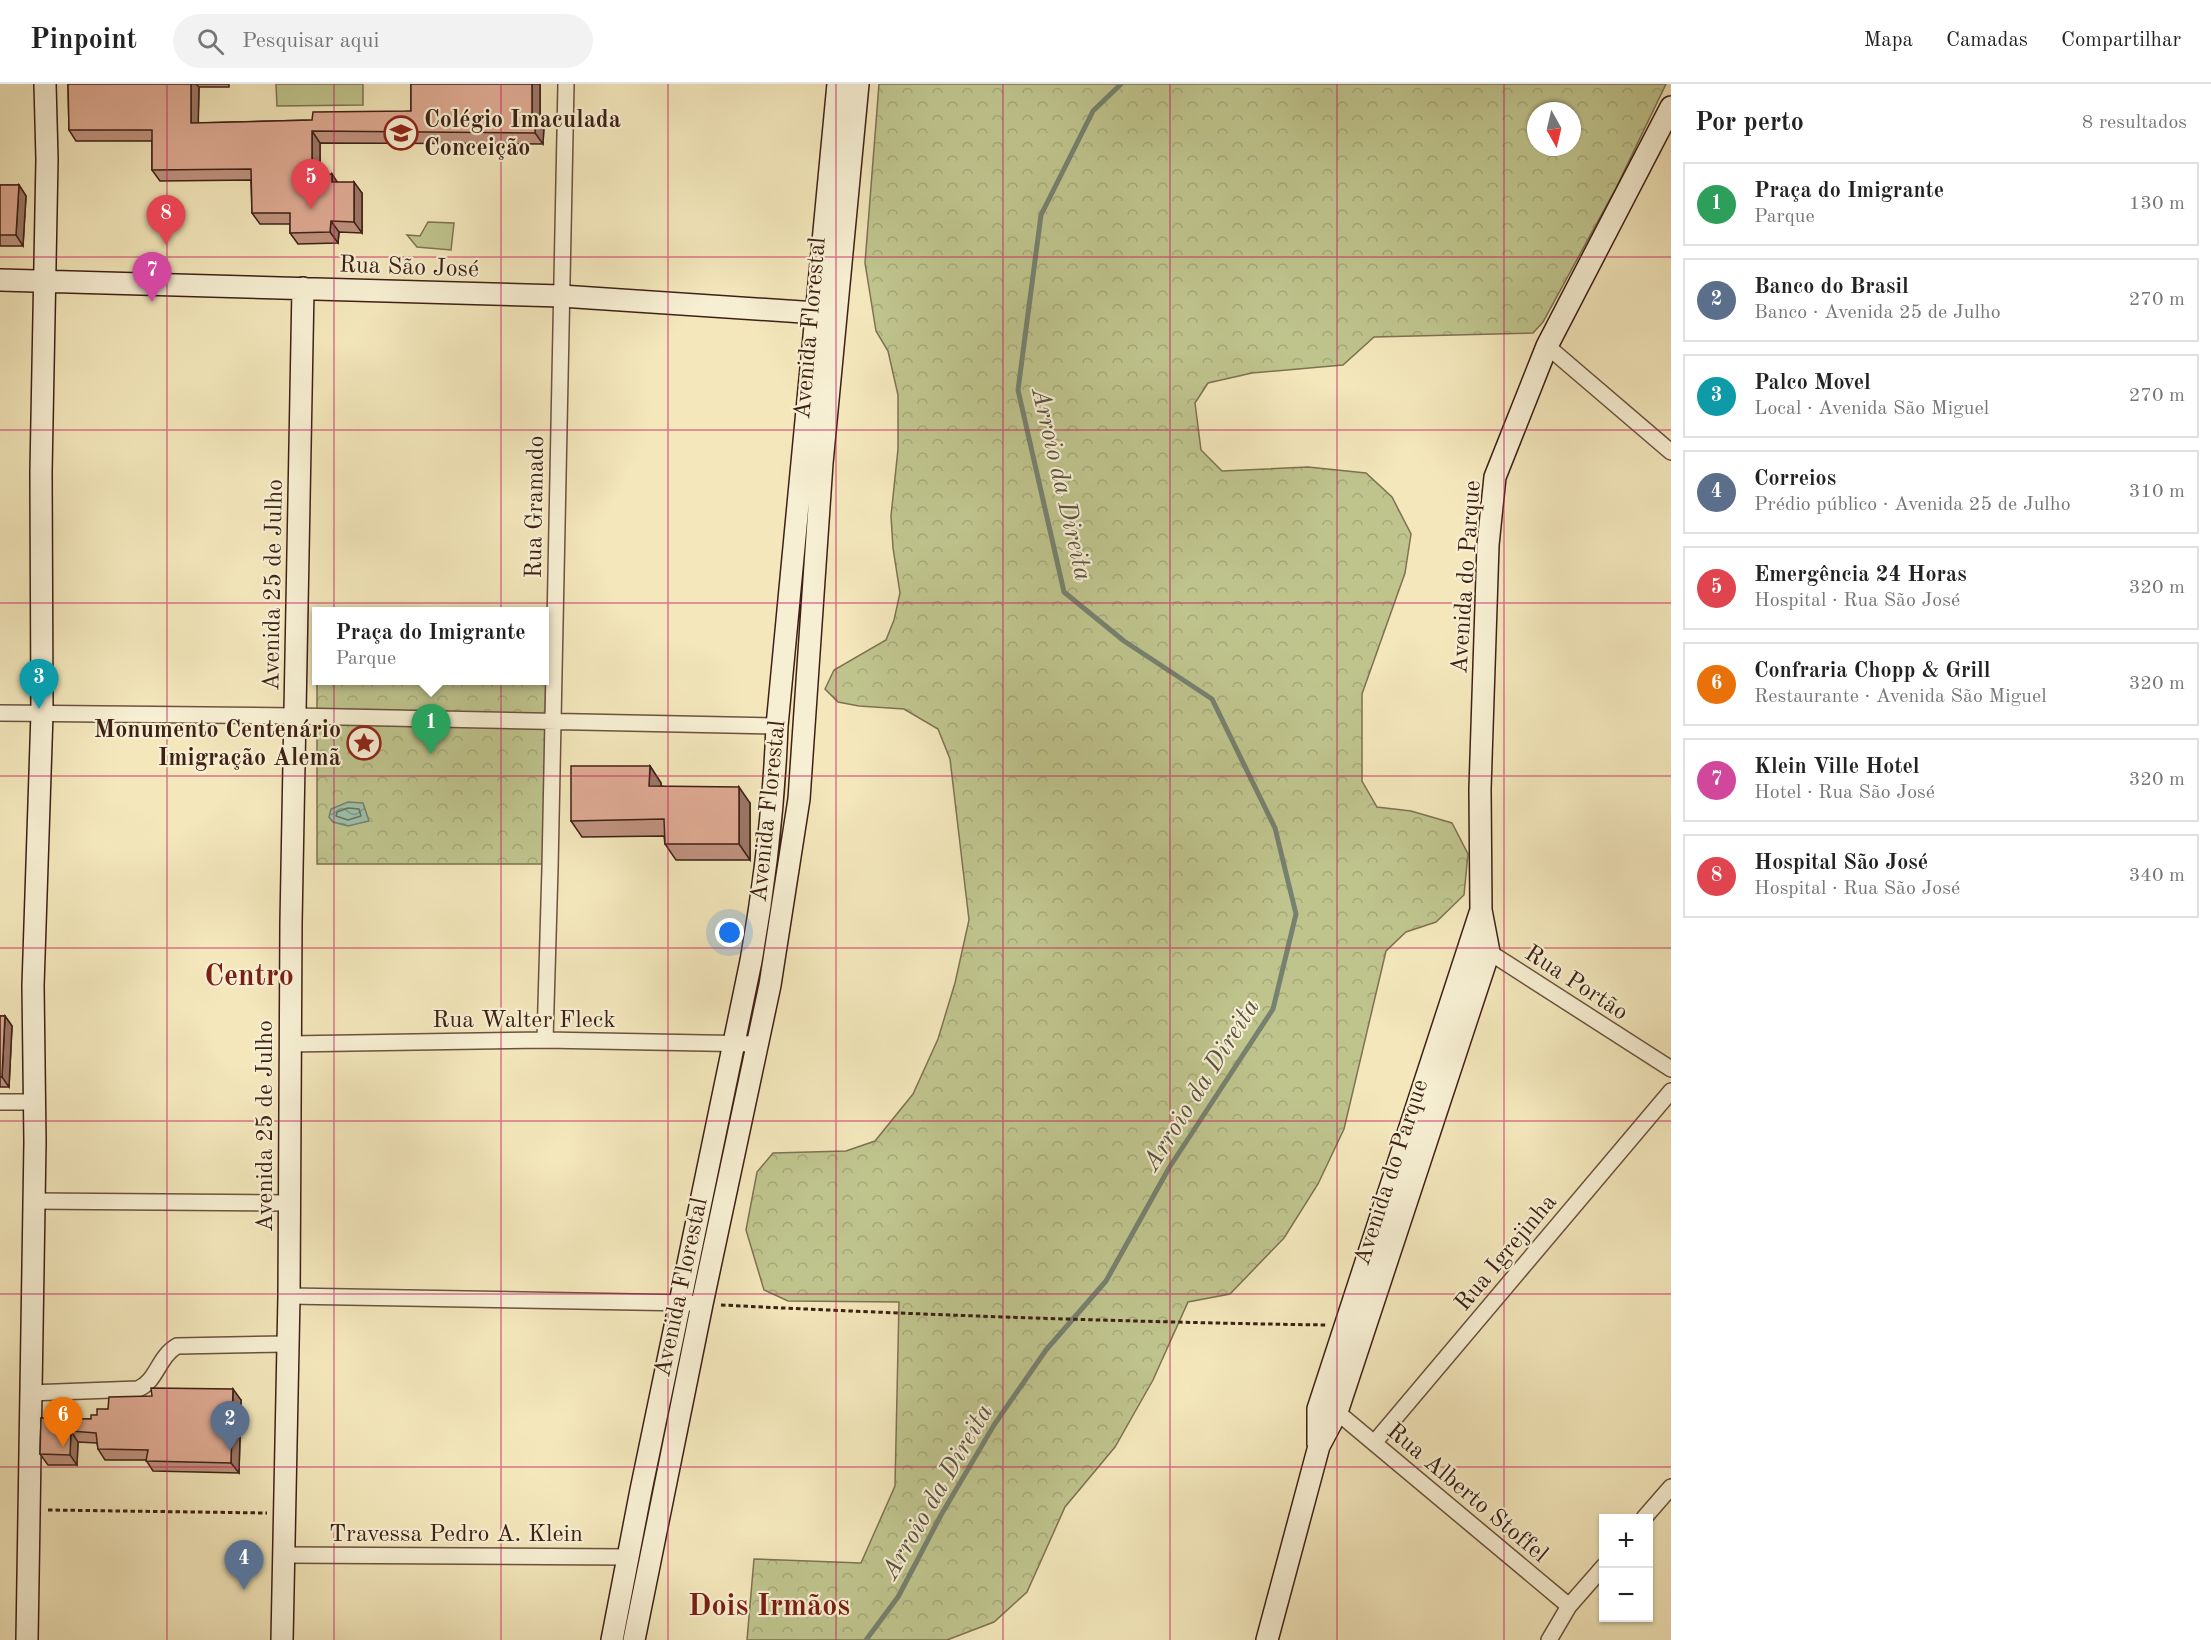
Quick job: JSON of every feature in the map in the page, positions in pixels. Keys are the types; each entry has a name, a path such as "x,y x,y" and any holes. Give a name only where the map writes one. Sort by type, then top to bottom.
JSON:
{"main road":[{"path":"27,1640 34,1102 33,986 42,713 41,472 47,159 45,84"},
{"name":"Avenida Florestal","path":"612,1640 640,1490 764,890 774,802 777,726 838,84"},
{"name":"Avenida Florestal","path":"634,1640 770,985 799,800 822,463 858,84"},
{"name":"Avenida do Parque","path":"1267,1640 1318,1446 1337,1412 1490,952 1481,910 1482,712 1488,544 1496,477 1547,346 1671,107"},
{"name":"Rua São José","path":"0,280 561,296 816,313"},
{"name":"Avenida 25 de Julho","path":"282,1640 289,1296 289,1044 303,288"},
{"name":"Avenida do Parque","path":"1318,1446 1318,1409 1481,910"},
{"path":"640,1490 663,1495"}],"street":[{"name":"Rua Gramado","path":"545,1040 566,84"},
{"path":"1547,346 1671,452"},
{"path":"0,713 295,716 777,726"},
{"name":"Rua Portão","path":"1490,952 1671,1069"},
{"name":"Rua Walter Fleck","path":"289,1044 545,1040 758,1044"},
{"name":"Rua Igrejinha","path":"1374,1443 1671,1090"},
{"path":"0,1102 34,1102"},
{"path":"32,1201 289,1203"},
{"path":"289,1296 702,1304"},
{"path":"29,1394 138,1389 149,1383 160,1361 177,1346 287,1344"},
{"name":"Rua Alberto Stoffel","path":"1337,1412 1569,1606"},
{"path":"1647,1514 1671,1487"},
{"name":"Travessa Pedro A. Klein","path":"284,1555 627,1557"},
{"path":"1549,1640 1569,1606 1602,1568"}],"path":[{"path":"702,1304 926,1316 1143,1323 1346,1325"},
{"path":"28,1510 285,1514"}],"green space":[{"path":"276,84 363,84 363,105 277,106"},
{"path":"879,84 1666,84 1616,188 1543,322 1533,333 1374,337 1343,365 1252,373 1208,383 1195,403 1201,450 1222,471 1308,467 1366,473 1392,497 1411,534 1405,573 1362,694 1362,781 1377,807 1411,811 1452,823 1468,854 1464,895 1436,922 1406,932 1386,951 1344,1129 1318,1184 1284,1238 1230,1294 1188,1302 1153,1380 1115,1447 1065,1507 1027,1592 994,1622 947,1640 747,1640 754,1559 861,1563 895,1486 899,1302 788,1301 764,1290 746,1230 757,1172 773,1153 846,1151 875,1141 913,1094 938,1039 955,983 969,920 950,759 938,729 904,709 838,702 825,689 834,670 886,640 894,620 900,593 891,516 898,449 898,395 888,351 876,331 865,263"},
{"path":"428,222 454,223 451,250 417,247 407,235 420,236"},
{"path":"317,685 546,685 544,864 317,864"}],"water":[{"path":"348,802 363,803 369,821 348,826 333,822 329,817 331,809"}],"building":[{"name":"Colégio Imaculada Conceição","path":"68,84 191,84 191,123 312,120 313,112 411,111 411,84 532,84 532,115 536,114 535,133 312,131 312,175 332,174 332,182 354,182 354,222 331,221 330,232 290,233 290,213 252,213 251,169 152,170 152,130 69,130"},
{"path":"0,185 19,185 16,235 0,235"},
{"path":"571,766 650,766 649,786 739,787 739,844 665,844 664,819 571,821"},
{"path":"0,1016 5,1016 2,1077 0,1077"},
{"path":"151,1388 233,1389 231,1463 146,1461 148,1450 98,1449 96,1433 71,1431 70,1455 40,1454 41,1418 91,1419 91,1415 97,1415 97,1409 108,1409 109,1397 152,1396"}],"waterway":[{"name":"Arroio da Direita","path":"866,1640 898,1597 941,1515 994,1425 1046,1350 1106,1281 1169,1168 1273,1009 1296,914 1275,828 1212,699 1124,641 1064,592 1018,390 1041,215 1093,111 1121,84"}],"place":[{"name":"Colégio Imaculada Conceição","path":"401,133"},
{"name":"Emergência 24 Horas","path":"311,209"},
{"name":"Hospital São José","path":"166,245"},
{"name":"Klein Ville Hotel","path":"152,302"},
{"name":"Palco Movel","path":"39,709"},
{"name":"Monumento Centenário Imigração Alemã","path":"364,743"},
{"name":"Praça do Imigrante","path":"431,754"},
{"name":"Confraria Chopp & Grill","path":"63,1447"},
{"name":"Banco do Brasil","path":"230,1451"},
{"name":"Correios","path":"244,1590"}],"district":[{"name":"Centro","path":"249,975"},
{"name":"Dois Irmãos","path":"769,1605"}]}
